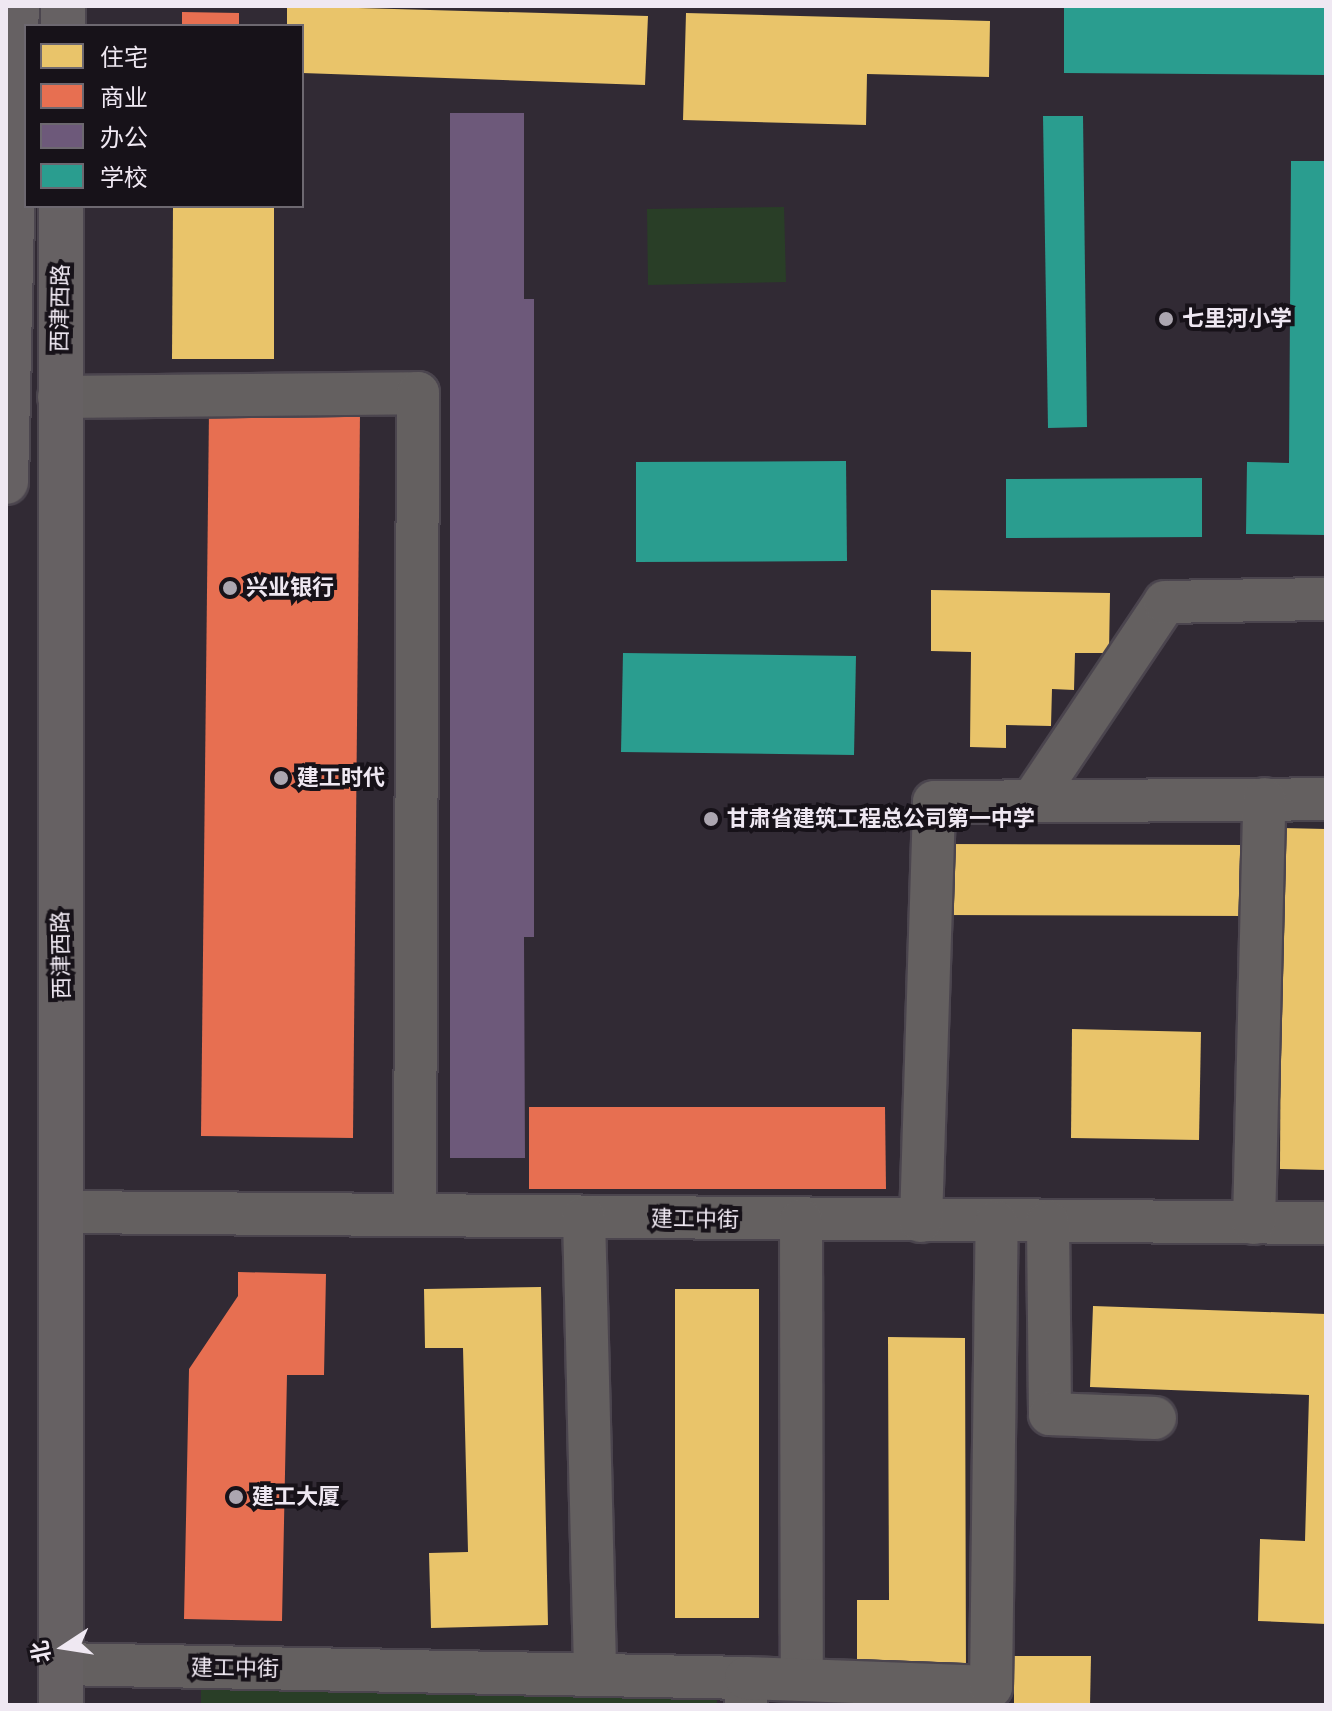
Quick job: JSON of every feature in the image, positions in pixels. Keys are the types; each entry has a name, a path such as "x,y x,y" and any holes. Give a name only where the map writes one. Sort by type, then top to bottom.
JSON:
{"main road":[{"path":"6,482 17,6"},
{"name":"西津西路","path":"61,208 59,397 64,1212 61,1684"}],"street":[{"path":"59,397 418,393 415,1215"},
{"path":"1032,801 1165,602 1185,597 1326,599"},
{"path":"1254,1223 1264,799"},
{"path":"921,1221 934,802 1326,799"},
{"name":"建工中街","path":"64,1212 1326,1223"},
{"path":"584,1217 595,1675"},
{"path":"801,1220 802,1680"},
{"name":"建工中街","path":"61,1684 595,1675 746,1692 802,1680 991,1687 997,1222"},
{"path":"1048,1222 1050,1414 1155,1418"}],"green space":[{"path":"784,207 786,282 648,285 647,209"},
{"path":"716,1662 717,1705 201,1705 201,1664"}],"building: 住宅":[{"path":"287,6 648,16 645,85 304,73 304,24 287,24"},
{"path":"686,13 990,21 989,77 867,74 866,125 683,120"},
{"path":"173,208 274,208 274,359 172,359"},
{"path":"931,590 1110,593 1109,653 1075,653 1074,690 1052,689 1051,726 1006,725 1006,748 970,747 971,652 931,651"},
{"path":"1282,828 1326,829 1326,1170 1280,1169"},
{"path":"945,844 1246,845 1246,916 945,915"},
{"path":"1072,1029 1201,1032 1199,1140 1071,1138"},
{"path":"541,1287 548,1625 431,1628 429,1553 468,1552 463,1348 425,1348 424,1289"},
{"path":"675,1289 759,1289 759,1618 675,1618"},
{"path":"1093,1306 1326,1314 1326,1624 1258,1621 1260,1539 1305,1541 1309,1395 1090,1387"},
{"path":"888,1337 965,1338 966,1671 857,1672 857,1600 889,1600"},
{"path":"1014,1656 1091,1656 1090,1705 1014,1705"}],"building: 商业":[{"path":"182,12 239,13 239,24 182,24"},
{"name":"建工时代","path":"209,410 360,412 353,1138 201,1136"},
{"path":"529,1107 885,1107 886,1189 529,1189"},
{"name":"建工大厦","path":"238,1272 326,1274 324,1375 287,1375 282,1621 184,1619 189,1369 238,1296"},
{"path":"793,1697 908,1697 908,1705 793,1705"}],"building: 办公":[{"path":"450,113 524,113 524,299 534,299 534,937 524,937 525,1158 450,1158"}],"building: 学校":[{"path":"1064,6 1326,6 1326,75 1064,73"},
{"path":"1043,116 1083,116 1087,427 1048,428"},
{"path":"1291,161 1326,161 1326,535 1246,534 1247,462 1289,463"},
{"path":"846,461 847,561 636,562 636,462"},
{"path":"1202,478 1202,537 1006,538 1006,479"},
{"path":"623,653 856,656 854,755 621,752"}],"place":[{"name":"七里河小学","path":"1166,319"},
{"name":"兴业银行","path":"230,588"},
{"name":"建工时代","path":"281,778"},
{"name":"甘肃省建筑工程总公司第一中学","path":"711,819"},
{"name":"建工大厦","path":"236,1497"}]}
